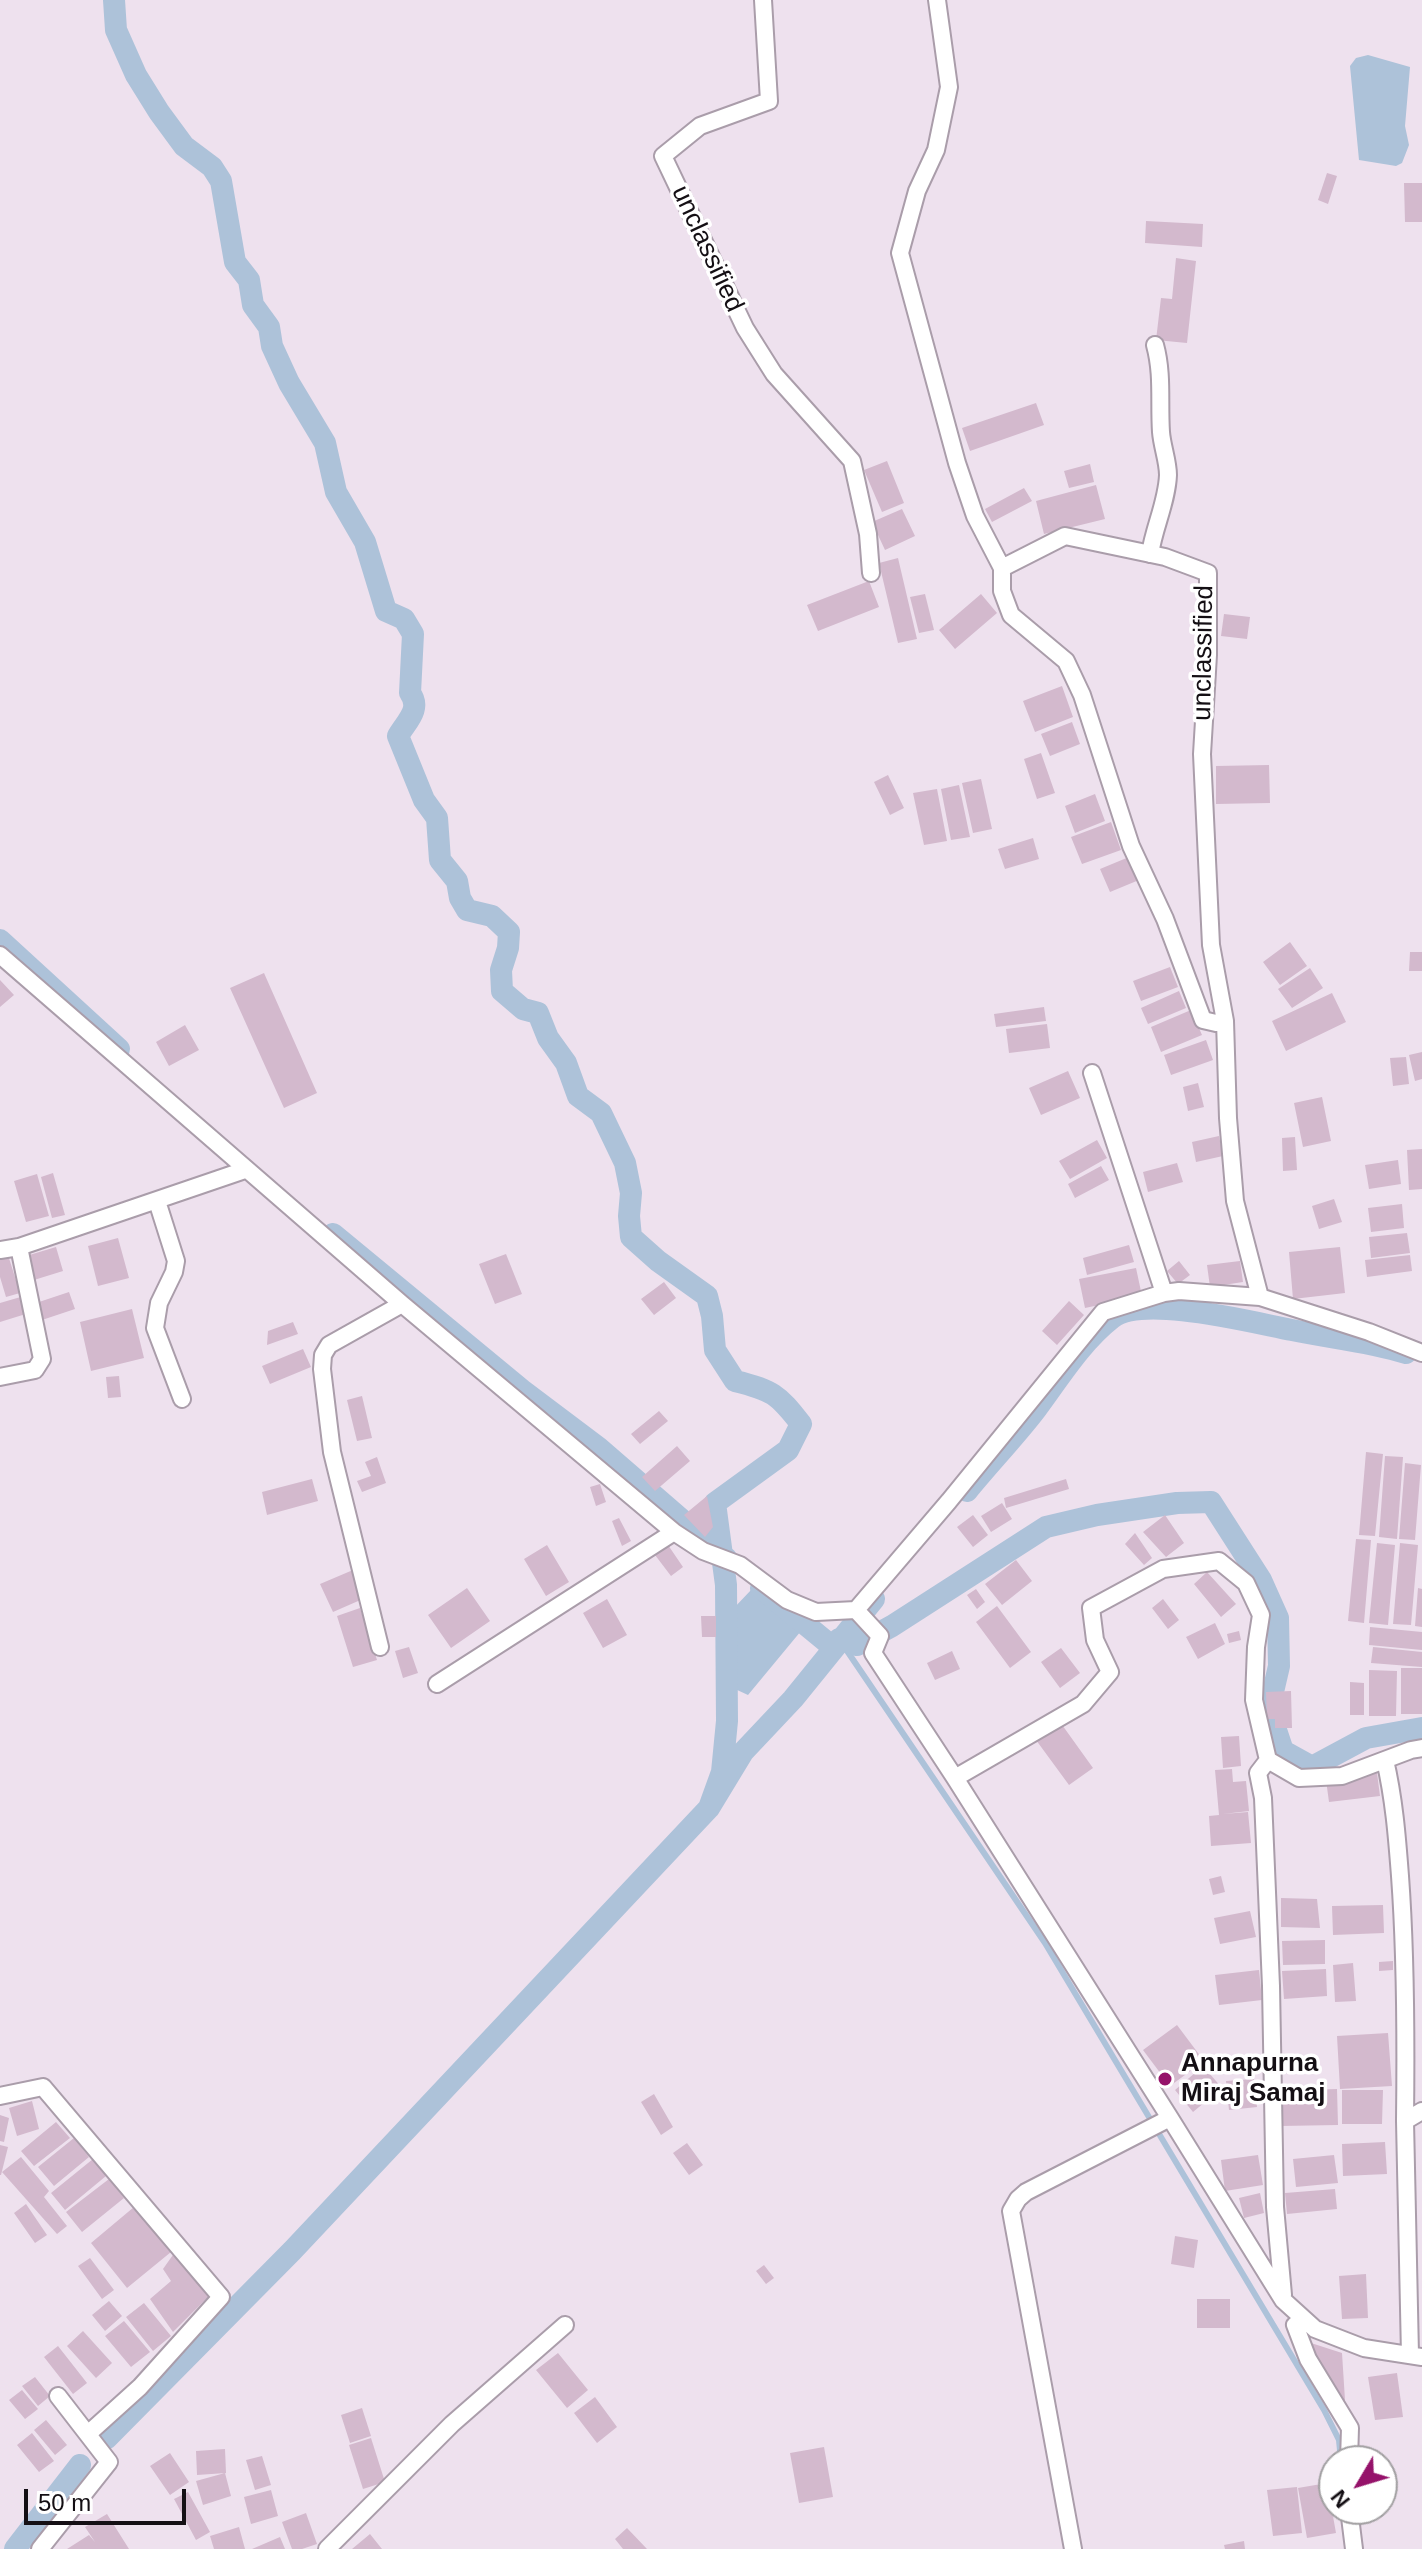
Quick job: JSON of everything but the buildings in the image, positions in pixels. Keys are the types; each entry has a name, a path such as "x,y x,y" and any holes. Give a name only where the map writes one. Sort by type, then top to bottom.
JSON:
{"street":[{"name":"unclassified","path":"763,0 769,101 700,126 663,156 745,328 774,374 852,461 868,534 871,573"},
{"path":"937,0 949,87 936,150 917,191 900,253 957,463 975,516 1002,568 1002,591 1011,615 1066,661 1082,695 1131,846 1165,919 1203,1020 1216,1023 1225,1021"},
{"path":"1150,554 1168,474 1161,433 1161,380 1155,345"},
{"name":"unclassified","path":"1002,568 1065,536 1150,554 1208,573 1208,655 1202,754 1211,945 1225,1021 1235,1201 1260,1297"},
{"path":"0,955 245,1170 674,1532 716,1557 740,1565 787,1600 816,1612 856,1610 1103,1312 1164,1293 1207,1291 1260,1297 1369,1332 1422,1353"},
{"path":"1092,1073 1164,1293"},
{"path":"0,1250 19,1247 245,1170"},
{"path":"157,1201 176,1261 159,1303 155,1328 182,1399"},
{"path":"0,1377 35,1370 42,1359 19,1247"},
{"path":"380,1647 332,1452 322,1369 323,1355 329,1345 402,1304"},
{"path":"437,1684 674,1532"},
{"path":"955,1778 1083,1704 1110,1672 1095,1640 1091,1608 1163,1569 1219,1561 1246,1583 1261,1615 1254,1700 1268,1760 1299,1778 1342,1776 1422,1748"},
{"path":"856,1610 880,1636 873,1653 1283,2300 1315,2329 1364,2348 1416,2356 1405,2121 1406,2005 1402,1903 1394,1798 1385,1760"},
{"path":"1268,1760 1258,1773 1263,1798 1271,1986 1275,2207 1283,2300"},
{"path":"0,2096 43,2087 221,2297 140,2387 89,2433"},
{"path":"1405,2121 1422,2111"},
{"path":"1073,2549 1011,2211 1026,2192 1170,2118"},
{"path":"1303,2318 1295,2325 1308,2359 1350,2428 1349,2445"},
{"path":"327,2549 452,2424 565,2325"},
{"path":"40,2549 109,2462 58,2396"},
{"path":"1351,2525 1354,2549"}],"water":[{"path":"1368,55 1410,67 1405,126 1409,145 1402,163 1396,166 1359,160 1350,66 1356,58"},
{"path":"751,1590 801,1631 748,1695 735,1689 733,1609"}],"waterway":[{"path":"114,0 116,30 136,75 184,146 212,167 221,181 235,262 249,280 253,305 269,327 272,346 289,383 325,443 336,492 365,542 386,611 404,619 413,634 410,693 414,710 398,736 424,800 437,818 440,860 457,881 460,898 467,910 492,916 509,932 501,970 502,991 523,1009 538,1013 548,1038 566,1063 578,1096 601,1113 625,1163 631,1193 631,1237 658,1261 707,1296 715,1350 735,1381 773,1395 801,1424 788,1450 715,1503 726,1585 727,1721 722,1772 709,1808"},
{"path":"0,940 119,1049"},
{"path":"333,1234 522,1390 599,1448 726,1558"},
{"path":"967,1491 1026,1422 1090,1338 1112,1318 1127,1311 1173,1309 1199,1312 1406,1353"},
{"path":"839,1639 857,1645 892,1626 1046,1527 1097,1515 1177,1503 1211,1502 1261,1580 1278,1618 1279,1666 1269,1709 1283,1751 1312,1767 1366,1738 1422,1728"},
{"path":"761,1588 834,1648"},
{"path":"107,2438 292,2251 709,1808 743,1752 793,1699 874,1599"},
{"path":"839,1639 1045,1943 1324,2410 1339,2445"},
{"path":"15,2549 80,2465"}],"place":[{"name":"Annapurna Miraj Samaj","path":"1165,2079"}]}
